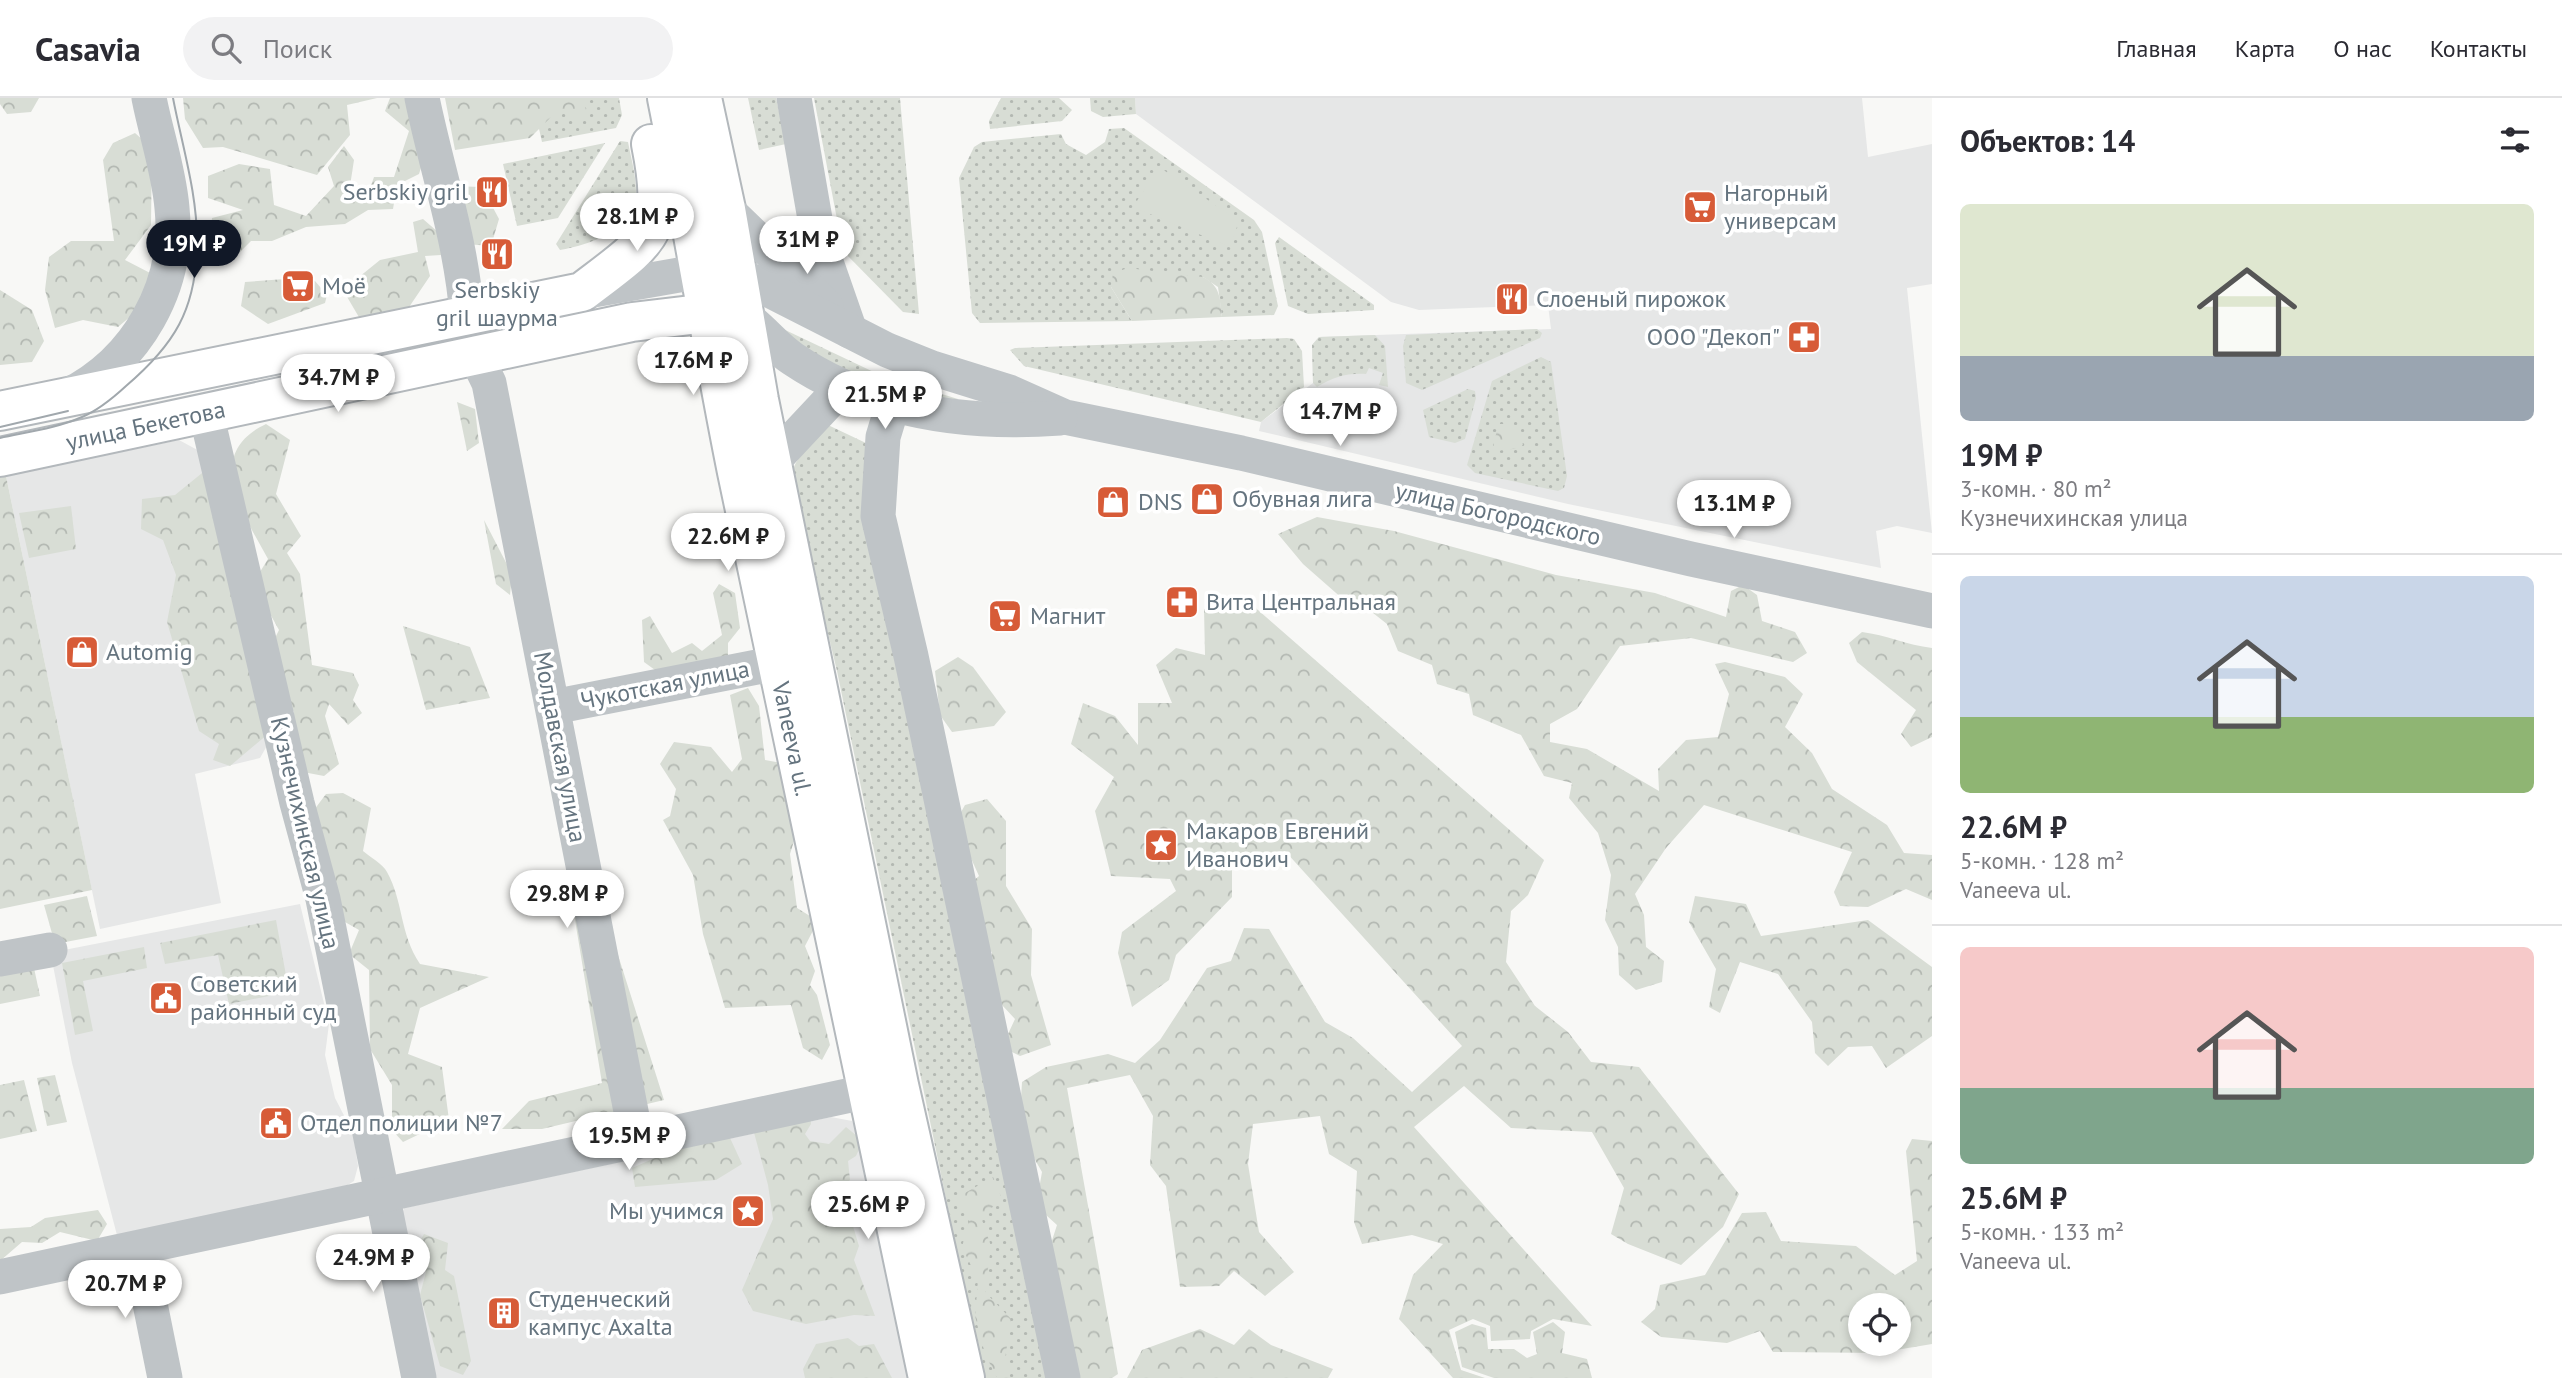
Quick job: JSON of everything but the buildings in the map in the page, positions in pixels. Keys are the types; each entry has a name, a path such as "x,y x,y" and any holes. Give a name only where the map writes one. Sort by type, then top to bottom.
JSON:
{"main road":[{"path":"582,292 635,251 651,232 658,216 659,183 651,141 651,120 658,98"},
{"name":"Vaneeva ul.","path":"667,98 720,272 727,315 737,471 865,1091 928,1378"},
{"path":"702,98 726,209 720,272"},
{"name":"улица Бекетова","path":"0,411 582,292"},
{"name":"улица Бекетова","path":"0,457 654,318 727,315"},
{"name":"Vaneeva ul.","path":"727,315 772,462 899,1085 965,1378"}],"street":[{"path":"64,398 86,387 134,343 157,306 167,276 173,208 149,98"},
{"path":"422,98 437,171 465,278 467,317"},
{"path":"794,98 819,242 850,331"},
{"path":"726,209 850,331"},
{"name":"улица Бекетова","path":"582,292 720,272"},
{"name":"улица Богородского","path":"720,272 898,355 1009,392 1065,418 1241,453 1691,559 1932,611"},
{"name":"улица Богородского","path":"727,315 764,331 792,358 852,390 893,404 955,418 1005,422 1065,418"},
{"name":"Молдавская улица","path":"475,354 489,383 637,1142"},
{"path":"772,462 831,399 852,390"},
{"path":"893,404 883,437 878,516 911,656 1063,1378"},
{"name":"Кузнечихинская улица","path":"206,413 297,803 323,899 419,1378"},
{"name":"Чукотская улица","path":"553,707 777,663"},
{"path":"0,959 50,950"},
{"path":"0,1277 139,1250 865,1091"},
{"path":"139,1250 165,1378"}],"shaded area":[{"path":"1135,98 1862,98 1868,157 1932,144 1932,284 1907,288 1932,533 1897,526 1876,531 1881,568 1568,504 1259,431 1261,422 1313,383 1312,345 1319,337 1551,329 1548,305 1419,310 1391,302 1136,114"},
{"path":"179,440 203,453 273,735 260,758 195,774 221,903 100,929 6,476"},
{"path":"300,904 329,1024 325,1055 335,1098 353,1133 358,1166 354,1181 343,1188 118,1239 72,1063 50,950 64,950"},
{"path":"831,1117 852,1121 858,1133 909,1378 435,1378 400,1222 404,1208"}],"green space":[{"path":"0,98 39,98 31,112 7,114 0,104"},
{"path":"183,98 377,98 347,105 350,135 317,175 223,147 203,148 185,119"},
{"path":"390,98 424,98 427,149 419,174 397,185 393,209 368,210 345,224 306,227 272,241 251,241 230,262 209,255 212,218 243,210 208,198 208,176 239,164 270,169 274,205 306,216 334,186 328,167 344,146 354,160 350,186 367,197 374,177 394,177 409,131 385,111"},
{"path":"445,98 583,98 586,110 578,119 557,111 530,138 455,150"},
{"path":"532,98 619,98 622,115 616,128 542,142"},
{"path":"748,98 776,98 786,144 759,150"},
{"path":"814,98 900,98 919,314 903,312 843,251"},
{"path":"1001,98 1059,98 1072,110 1062,121 990,129 989,121"},
{"path":"1090,98 1135,98 1136,114 1103,117 1091,111"},
{"path":"1124,128 1254,220 1262,232 1278,306 1274,315 1222,317 1218,287 1203,277 1111,287 1132,321 980,323 972,313 959,178 974,147 982,142 1061,134 1066,144 1086,155 1105,142 1109,129"},
{"path":"135,133 152,148 151,225 125,260 154,275 144,305 118,327 83,320 55,328 45,290 49,257 71,241 114,241 103,160 113,143"},
{"path":"620,141 628,142 635,179 634,204 628,216 620,225 597,239 560,250 556,244"},
{"path":"605,143 558,218 517,226 503,164"},
{"path":"1159,167 1239,221 1230,247 1133,207"},
{"path":"450,186 482,187 499,219 491,246 453,243 441,255 425,256 430,276 401,319 363,324 343,290 380,260 418,252 413,222 423,219 438,232"},
{"path":"1279,237 1374,305 1374,310 1308,314 1288,306 1275,243"},
{"path":"1128,268 1203,277 1216,289 1222,317 1132,321 1111,287 1113,273"},
{"path":"299,278 315,281 327,295 325,303 268,324 241,306 245,282"},
{"path":"0,290 32,310 44,341 32,362 0,365"},
{"path":"781,328 880,375 958,399 954,405 843,371 778,330"},
{"path":"1537,329 1542,333 1540,338 1422,390 1406,383 1403,346 1406,335"},
{"path":"1375,335 1385,346 1388,387 1379,385 1383,373 1369,368 1366,374 1340,376 1317,387 1313,383 1312,345 1319,337"},
{"path":"1294,339 1302,351 1304,387 1261,422 1024,366 1010,350 1015,348"},
{"path":"1541,357 1551,362 1567,476 1564,488 1558,491 1475,473 1467,465 1492,381"},
{"path":"1468,389 1475,391 1476,398 1465,439 1455,443 1429,437 1423,410"},
{"path":"457,402 475,409 479,443 467,451"},
{"path":"266,424 290,440 276,494 301,536 287,553 300,574 312,665 353,673 359,685 353,700 362,713 348,725 329,704 325,716 339,764 324,776 303,772 292,743 294,712 281,692 268,652 279,630 253,583 268,559 240,506 234,487 232,469 236,452 246,437"},
{"path":"1500,424 1508,424 1523,444 1521,448 1495,451 1493,442"},
{"path":"828,425 868,444 1051,1378 983,1378 837,671 791,479 800,456"},
{"path":"207,469 268,734 230,766 213,760 219,744 199,731 167,622 176,575 163,540 141,529 142,499 175,495"},
{"path":"6,476 92,890 0,909 0,478"},
{"path":"71,506 76,549 29,558 19,513"},
{"path":"1317,517 1394,531 1556,575 1655,593 1726,617 1731,591 1743,585 1757,595 1762,621 1795,632 1807,653 1793,662 1691,638 1620,646 1577,709 1550,724 1550,742 1587,749 1659,791 1658,769 1686,740 1718,737 1729,694 1715,664 1725,662 1785,677 1803,694 1785,727 1812,753 1832,789 1887,825 1904,853 1932,855 1932,900 1906,889 1868,907 1840,906 1834,892 1852,852 1704,805 1666,848 1635,894 1644,915 1646,947 1664,961 1662,982 1636,990 1619,975 1618,947 1605,920 1611,875 1598,833 1569,798 1572,783 1544,776 1521,735 1473,715 1469,694 1437,684 1432,665 1398,651 1387,624 1368,609 1344,600 1303,564 1278,534"},
{"path":"484,520 512,574 510,595 496,584"},
{"path":"719,584 735,593 740,628 728,643 728,657 666,678 644,662 642,620 650,616 672,653 692,643 702,651 722,635 713,593"},
{"path":"1250,603 1544,860 1528,895 1511,911 1506,962 1535,1006 1568,1032 1591,1062 1639,1067 1739,1194 1723,1227 1681,1265 1628,1244 1611,1234 1624,1188 1592,1132 1511,1128 1464,1086 1414,1127 1592,1326 1553,1319 1531,1331 1530,1339 1491,1341 1490,1326 1473,1319 1449,1330 1461,1370 1485,1378 1453,1378 1399,1319 1413,1275 1443,1244 1412,1235 1362,1244 1354,1222 1357,1171 1329,1154 1320,1116 1253,1124 1248,1164 1259,1232 1294,1272 1265,1296 1234,1271 1219,1286 1180,1287 1166,1186 1150,1165 1153,1116 1130,1075 1067,1088 1118,1374 1112,1378 1068,1378 1044,1265 1057,1225 1036,1206 1042,1172 1019,1132 1022,1082 1046,1067 1108,1054 1135,1063 1160,1040 1207,968 1231,961 1244,928 1269,929 1325,1022 1353,1038 1412,1092 1462,1046 1285,851 1232,856 1232,897 1176,955 1169,980 1132,1007 1118,953 1122,932 1176,891 1170,879 1111,876 1095,811 1114,777 1071,744 1083,703 1115,716 1138,745 1138,703 1172,703 1156,665 1176,648 1205,655 1204,609"},
{"path":"403,626 470,647 490,698 426,710"},
{"path":"1862,632 1932,648 1932,737 1911,747 1901,734 1916,710 1857,662 1849,643"},
{"path":"958,657 973,667 1006,712 994,726 952,732 940,715 935,671"},
{"path":"748,688 759,706 765,760 787,764 798,828 790,854 797,908 818,921 805,946 815,971 810,985 817,995 830,1045 822,1060 803,1048 791,1005 725,1008 703,934 693,875 663,820 670,816 676,789 660,764 674,742 711,747 732,772 742,759 730,695"},
{"path":"343,793 371,808 363,851 387,872 408,940 420,964 489,977 420,1008 408,1054 442,1067 449,1120 403,1142 392,1130 392,1085 370,1049 369,970 349,954 359,930 338,918 311,814 326,794"},
{"path":"987,799 1006,821 1006,886 1032,929 1031,975 1051,1045 1020,1056 1002,1047 1015,1019 989,991 992,952 964,939 957,895 979,876 955,823 965,805"},
{"path":"87,896 97,936 55,944 44,905"},
{"path":"1695,896 1746,904 1761,936 1868,920 1932,967 1932,1036 1886,1068 1872,1046 1848,1047 1828,1066 1815,1053 1812,1022 1778,974 1740,962 1720,1013 1709,1007 1716,969 1689,922"},
{"path":"573,908 592,952 618,955 664,1100 542,1129 502,1129 529,1101 602,1083"},
{"path":"276,920 289,992 229,1004 218,955 165,964 160,943"},
{"path":"144,947 147,968 83,981 93,1031 75,1035 62,963"},
{"path":"34,968 40,996 0,1004 0,974"},
{"path":"55,1075 67,1122 47,1126 37,1078"},
{"path":"24,1080 37,1131 0,1139 0,1085"},
{"path":"810,1114 811,1124 805,1134 810,1141 829,1144 846,1127 863,1141 856,1156 848,1161 850,1180 830,1197 834,1217 852,1223 859,1246 854,1260 875,1316 854,1315 806,1324 753,1311 742,1290 773,1219 768,1185 752,1125"},
{"path":"725,1127 742,1164 716,1180 635,1187 632,1168 662,1155 666,1140"},
{"path":"1912,1139 1932,1141 1932,1344 1911,1348 1911,1293 1848,1293 1848,1353 1773,1352 1760,1331 1727,1343 1661,1337 1641,1322 1655,1309 1660,1285 1705,1275 1742,1213 1766,1212 1781,1241 1856,1246 1895,1275 1917,1261 1906,1151"},
{"path":"993,1177 1002,1199 981,1217 991,1246 985,1292 1011,1319 1005,1359 1010,1378 997,1378 985,1354 975,1316 978,1280 962,1247 970,1217 958,1197"},
{"path":"98,1210 107,1224 97,1241 60,1232 42,1243 22,1242 0,1261 0,1229 31,1227 45,1218"},
{"path":"424,1234 448,1243 445,1270 454,1276 471,1361 463,1375 440,1366 420,1295 426,1272 415,1251"},
{"path":"1553,1322 1565,1332 1562,1353 1587,1359 1592,1378 1494,1378 1462,1367 1455,1332 1472,1324 1486,1328 1488,1349 1514,1349 1527,1358 1537,1354 1533,1332"},
{"path":"1200,1329 1234,1345 1249,1329 1271,1345 1333,1369 1328,1378 1127,1378 1142,1350"},
{"path":"848,1338 859,1346 874,1344 892,1378 805,1378 803,1369 816,1344"}],"tram line":[{"path":"0,438 62,424 100,407 143,371 179,325 187,307 196,268 197,227 173,98"},
{"path":"0,427 68,411"}],"place":[{"name":"Serbskiy gril","path":"492,192"},
{"name":"Нагорный универсам","path":"1700,207"},
{"name":"Serbskiy gril шаурма","path":"497,254"},
{"name":"Моё","path":"298,286"},
{"name":"Слоеный пирожок","path":"1512,299"},
{"name":"ООО \"Декоп\"","path":"1804,337"},
{"name":"Обувная лига","path":"1207,499"},
{"name":"DNS","path":"1113,502"},
{"name":"Вита Центральная","path":"1182,602"},
{"name":"Магнит","path":"1005,616"},
{"name":"Automig","path":"82,652"},
{"name":"Макаров Евгений Иванович","path":"1161,845"},
{"name":"Советский районный суд","path":"166,998"},
{"name":"Отдел полиции №7","path":"276,1123"},
{"name":"Мы учимся","path":"748,1211"},
{"name":"Студенческий кампус Axalta","path":"504,1313"}]}
